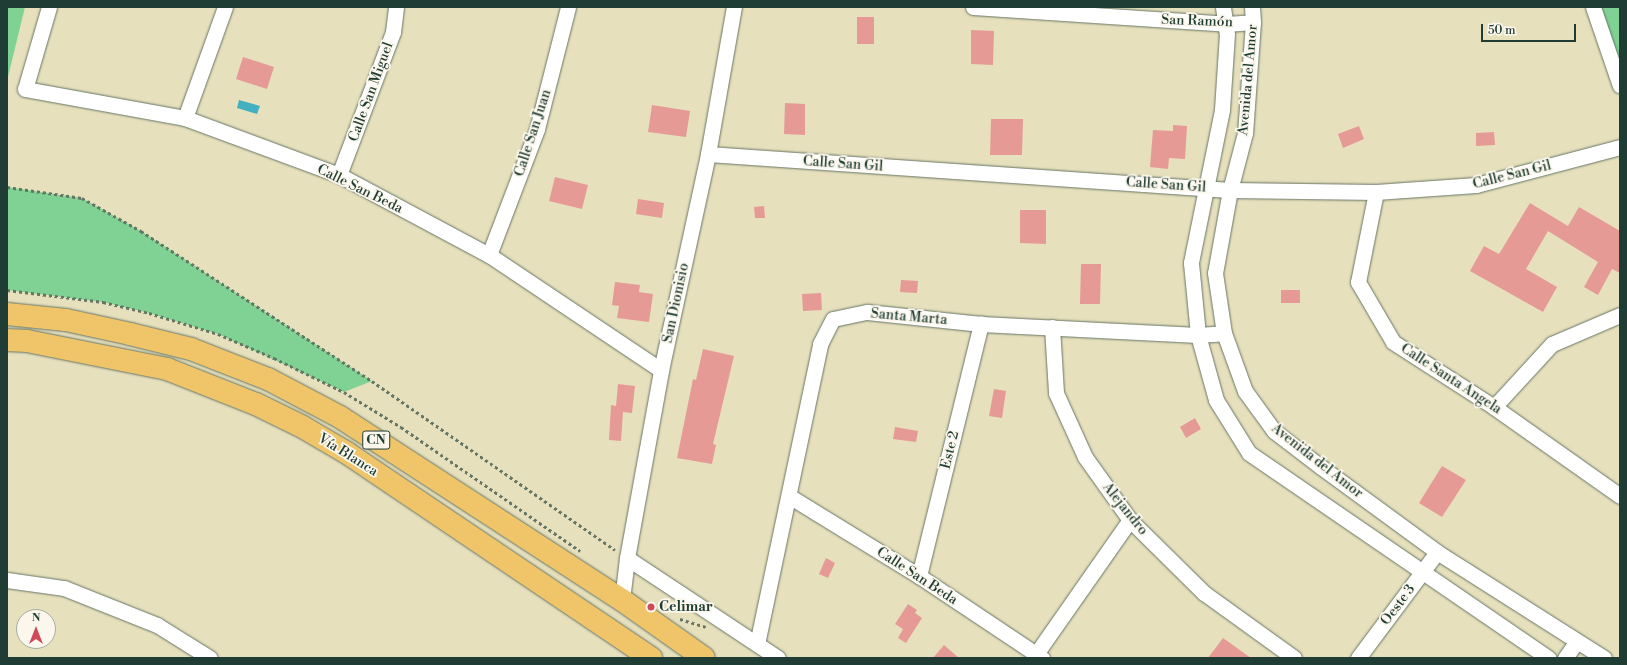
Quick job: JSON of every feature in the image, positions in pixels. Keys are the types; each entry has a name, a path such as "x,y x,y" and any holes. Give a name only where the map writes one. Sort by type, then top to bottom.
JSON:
{"highway":[{"name":"CN","path":"7,314 66,320 191,349 268,379 340,417 622,600 704,658"},
{"name":"Vía Blanca","path":"7,340 107,356 167,369 256,404 301,426 347,453 651,658"}],"street":[{"name":"Calle San Beda","path":"49,7 25,89 185,118 339,175 489,255 661,370"},
{"path":"185,118 225,7"},
{"name":"Calle San Miguel","path":"339,175 393,32 396,7"},
{"name":"Calle San Juan","path":"489,255 537,129 568,7"},
{"name":"San Dionisio","path":"622,600 627,558 661,370 708,154 734,7"},
{"name":"San Ramón","path":"973,7 1226,24 1253,14"},
{"name":"Avenida del Amor","path":"1223,7 1226,24 1222,110 1205,187 1191,263 1198,335 1216,400 1249,453 1421,573 1548,658"},
{"path":"1593,7 1620,86"},
{"name":"Avenida del Amor","path":"1253,14 1245,133 1230,190 1215,273 1224,333 1245,391 1274,431 1437,552 1576,642 1604,658"},
{"name":"Calle San Gil","path":"708,154 1205,187 1230,190 1376,192 1476,185 1620,147"},
{"name":"Calle Santa Angela","path":"1376,192 1358,282 1393,342 1494,407 1620,496"},
{"name":"Santa Marta","path":"757,644 820,344 833,319 867,312 981,324 1198,335 1224,333"},
{"path":"1494,407 1552,344 1620,315"},
{"name":"Este 2","path":"919,576 981,324"},
{"name":"Alejandro","path":"1052,327 1056,393 1085,457 1130,520 1204,593 1294,658"},
{"name":"Calle San Beda","path":"789,496 919,576 1039,656"},
{"path":"1039,656 1130,520"},
{"name":"Oeste 3","path":"1358,658 1437,552"},
{"path":"627,558 778,658"},
{"path":"7,580 64,588 157,625 210,658"},
{"path":"1565,658 1576,642"}],"path":[{"path":"7,186 82,198 141,231 372,381 627,558"}],"green space":[{"path":"7,7 25,7 7,81"},
{"path":"1594,7 1620,7 1620,75"},
{"path":"7,187 82,198 141,231 372,381 344,392 218,334 149,313 103,302 7,290"}],"water":[{"path":"239,100 260,106 257,114 237,108"}],"building":[{"path":"857,17 874,17 874,44 857,44"},
{"path":"971,30 994,31 993,65 971,64"},
{"path":"243,57 274,67 267,89 236,79"},
{"path":"785,103 805,104 805,135 784,134"},
{"path":"652,105 690,111 686,137 648,132"},
{"path":"991,119 1023,119 1022,155 990,155"},
{"path":"1173,125 1187,126 1185,159 1169,158 1168,169 1150,167 1153,130 1173,131"},
{"path":"1359,126 1364,139 1343,148 1338,134"},
{"path":"1494,132 1495,145 1476,146 1476,133"},
{"path":"555,177 588,185 582,209 549,201"},
{"path":"638,199 664,203 662,218 636,214"},
{"path":"1530,203 1568,226 1579,207 1620,231 1620,273 1612,269 1598,295 1584,287 1598,262 1548,231 1526,269 1557,287 1543,312 1470,271 1484,246 1499,254"},
{"path":"764,206 765,218 755,218 754,207"},
{"path":"1020,210 1046,210 1046,244 1020,243"},
{"path":"1081,264 1101,264 1100,304 1080,304"},
{"path":"901,280 918,281 917,293 900,292"},
{"path":"615,282 640,285 639,292 653,294 649,322 617,318 619,306 612,305"},
{"path":"1281,290 1300,290 1300,303 1281,303"},
{"path":"821,293 822,310 803,311 802,294"},
{"path":"703,349 734,356 713,444 716,445 712,464 677,458 693,379 696,380"},
{"path":"618,384 635,386 632,413 623,412 621,441 609,440 611,405 616,406"},
{"path":"994,389 1006,391 1002,418 989,416"},
{"path":"1195,418 1201,429 1186,438 1180,427"},
{"path":"895,427 918,431 916,442 893,439"},
{"path":"1442,466 1466,480 1442,517 1419,503"},
{"path":"826,558 835,563 828,578 819,574"},
{"path":"908,604 917,610 915,613 922,618 906,643 898,638 903,629 895,624"},
{"path":"1223,638 1251,658 1208,658"},
{"path":"944,645 959,658 933,658"}],"place":[{"name":"Celimar","path":"651,607"}]}
